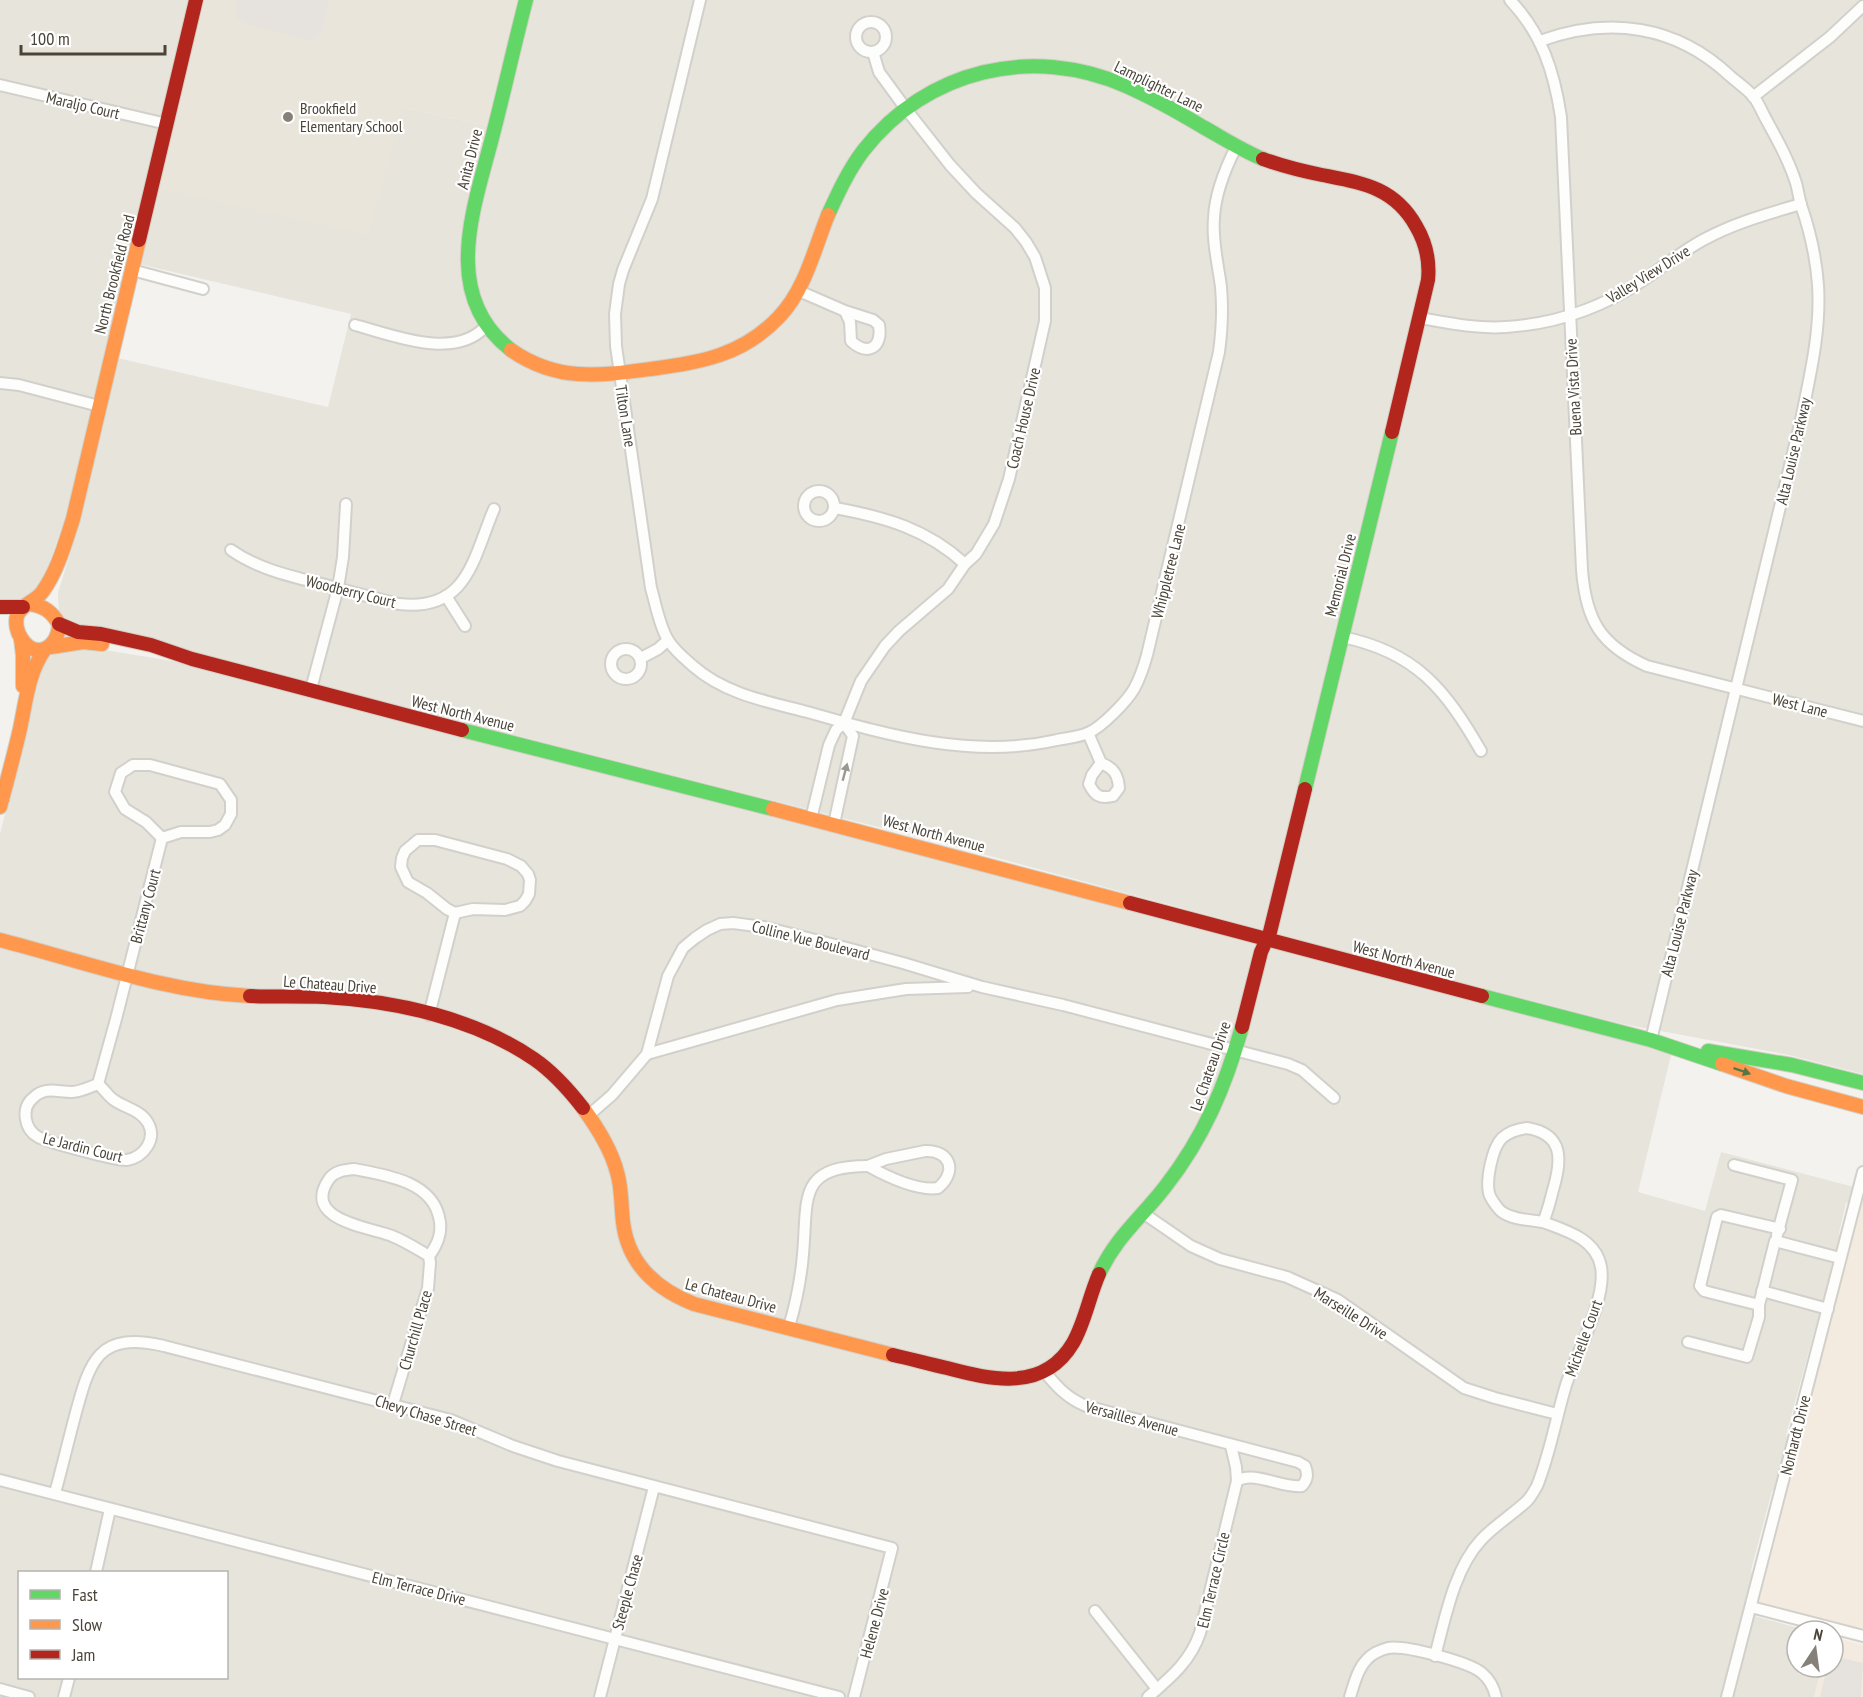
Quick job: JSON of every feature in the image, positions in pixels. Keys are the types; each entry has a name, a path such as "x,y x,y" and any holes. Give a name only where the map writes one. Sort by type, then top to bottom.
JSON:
{"street":[{"name":"North Brookfield Road","path":"26,605 38,600 42,594 74,519 196,0"},
{"name":"Anita Drive","path":"526,0 468,236 466,258 469,278 486,326 516,354 534,364 572,375 593,377 619,374"},
{"name":"Tilton Lane","path":"700,0 654,190 644,223 623,270 619,285 615,328 619,374 640,502 651,588 668,640 693,666 735,692 844,723"},
{"name":"Buena Vista Drive","path":"1510,0 1540,41 1554,79 1561,117 1582,570 1589,612 1608,641 1636,661 1658,670 1737,689"},
{"path":"1754,97 1830,37 1863,6"},
{"name":"Alta Louise Parkway","path":"1540,41 1581,30 1624,27 1661,34 1707,56 1754,97 1779,143 1796,183 1807,219 1816,264 1817,338 1801,420 1651,1040"},
{"name":"Coach House Drive","path":"811,819 829,745 836,730 844,723 861,681 879,652 899,631 948,589 965,564 984,543 994,524 1002,503 1042,342 1046,306 1045,288 1035,257 1026,242 1015,228 963,180 906,110 879,72 873,52"},
{"name":"Lamplighter Lane","path":"619,374 709,360 729,354 758,337 771,326 799,291 832,205 850,171 880,131 906,110 944,85 965,77 1017,66 1042,64 1082,70 1122,84 1184,116 1236,147 1289,168 1373,186 1393,199 1411,219"},
{"name":"Maraljo Court","path":"0,85 167,124"},
{"name":"Whippletree Lane","path":"844,723 912,739 964,747 1027,746 1088,733 1103,722 1134,689 1148,655 1219,352 1222,306 1214,239 1214,218 1217,194 1236,147"},
{"name":"Valley View Drive","path":"1420,318 1490,328 1569,316 1598,306 1629,290 1686,250 1720,231 1801,204"},
{"name":"Memorial Drive","path":"1266,940 1288,863 1420,318 1427,283 1428,256 1417,227 1411,219"},
{"path":"132,270 203,289"},
{"path":"799,291 845,311"},
{"path":"355,325 441,345 460,342 481,332 486,326"},
{"path":"0,383 19,385 99,406"},
{"path":"311,689 338,588 343,557 346,504"},
{"path":"835,508 898,522 931,538 950,550 965,564"},
{"name":"Woodberry Court","path":"231,550 259,566 338,588 399,604 414,606 428,604 446,596 467,576 476,560 494,509"},
{"name":"North Brookfield Road","path":"57,620 54,590 61,554"},
{"path":"446,596 465,626"},
{"path":"23,713 23,655 16,620 17,614 26,605"},
{"path":"0,607 26,605 43,607 57,620 57,640 36,661 33,669 0,807"},
{"name":"West North Avenue","path":"57,620 78,632 101,634 151,645 192,659 423,720 834,824 1651,1040 1786,1086 1863,1107"},
{"path":"3,622 30,647 48,648"},
{"path":"1342,637 1362,641 1384,650 1423,673 1457,711 1481,751"},
{"path":"641,658 658,649 668,640"},
{"name":"West North Avenue","path":"48,648 73,643 95,643 192,659"},
{"name":"West Lane","path":"1737,689 1863,721"},
{"path":"834,824 853,736 844,723"},
{"path":"1088,733 1101,763"},
{"path":"133,765 150,765 220,784 231,800 231,814 225,825 210,832 181,832 162,838 146,822 125,809 115,792 121,773 133,765"},
{"name":"Brittany Court","path":"127,975 162,838"},
{"path":"418,840 435,840 507,859 521,866 528,874 529,894 519,906 505,910 473,909 455,913 427,892 408,882 401,867 402,858 405,851 418,840"},
{"path":"429,1015 455,913"},
{"name":"Colline Vue Boulevard","path":"589,1115 612,1095 646,1054 662,992 674,961 683,948 695,938 720,924 748,924 764,927 903,963 982,987 1063,1005 1288,1064 1302,1070 1334,1098"},
{"name":"Le Chateau Drive","path":"0,940 179,987 228,994 341,999 384,1005 480,1030 535,1060 589,1115 607,1146 617,1172 625,1232 631,1253 651,1280 667,1293 694,1304 984,1378 1013,1381 1044,1371 1057,1361 1072,1344 1081,1327 1103,1267 1119,1240 1188,1155 1203,1131 1217,1102 1235,1050 1266,940"},
{"path":"98,1084 127,975"},
{"name":"Colline Vue Boulevard","path":"646,1054 837,1000 906,989 982,987"},
{"name":"West North Avenue","path":"1667,1045 1792,1065 1863,1083"},
{"name":"Le Jardin Court","path":"98,1084 110,1097 147,1121 150,1128 150,1140 142,1154 137,1157 122,1160 94,1154 44,1139 31,1131 27,1122 26,1106 38,1093 47,1090 74,1092 98,1084"},
{"name":"Michelle Court","path":"1435,1656 1464,1564 1479,1543 1494,1527 1527,1500 1537,1486 1557,1414 1594,1313 1601,1286 1601,1268 1595,1251 1585,1240 1543,1222 1501,1212 1489,1194 1489,1175 1497,1146 1502,1138 1516,1130 1527,1128 1540,1130 1550,1136 1558,1149 1557,1177 1549,1210 1543,1222"},
{"path":"789,1327 800,1284 806,1203 815,1182 825,1173 847,1166 868,1166 886,1159 932,1151 943,1155 948,1160 950,1168 945,1183 932,1189 886,1175 868,1166"},
{"path":"1688,1342 1747,1357 1759,1317 1762,1291 1792,1180 1734,1165"},
{"path":"354,1169 388,1177 422,1190 434,1203 440,1221 441,1232 437,1245 429,1256 392,1236 348,1223 328,1211 323,1194 330,1178 336,1172 354,1169"},
{"name":"Norhardt Drive","path":"1727,1697 1863,1172"},
{"name":"Marseille Drive","path":"1143,1213 1191,1246 1220,1259 1287,1277 1338,1300 1464,1388 1557,1414"},
{"path":"1759,1305 1704,1291 1700,1286 1717,1217 1722,1215 1780,1229"},
{"path":"1775,1241 1840,1258"},
{"name":"Churchill Place","path":"393,1404 428,1288 429,1256"},
{"path":"1762,1291 1828,1309"},
{"name":"Chevy Chase Street","path":"55,1493 87,1374 101,1354 120,1343 136,1341 393,1404 450,1420 513,1446 558,1461 892,1548"},
{"name":"Versailles Avenue","path":"1044,1371 1063,1394 1073,1401 1231,1446 1298,1462 1305,1466 1308,1472 1307,1480 1302,1486 1294,1487 1250,1478 1241,1478 1237,1481"},
{"name":"Elm Terrace Circle","path":"1152,1693 1183,1665 1198,1640 1237,1481 1231,1446"},
{"name":"Elm Terrace Drive","path":"0,1480 839,1697"},
{"name":"Steeple Chase","path":"600,1697 654,1487"},
{"path":"96,1571 110,1509"},
{"name":"Helene Drive","path":"854,1697 892,1548"},
{"path":"1751,1607 1863,1636"},
{"path":"1095,1611 1152,1693"},
{"path":"1350,1697 1360,1668 1372,1654 1386,1648 1401,1648 1474,1668 1483,1673 1494,1689 1496,1697"},
{"path":"64,1697 68,1679"},
{"path":"0,1689 29,1697"}],"shaded area":[{"path":"0,0 191,0 70,505 41,586 22,601 0,601"},
{"name":"Brookfield Elementary School","path":"204,0 520,0 487,126 402,107 369,235 158,188"},
{"path":"237,0 329,0 322,31 316,38 309,40 242,23 235,15"},
{"path":"530,0 1863,0 1863,1074 1789,1055 1623,1024 1374,960 953,846 270,673 71,626 59,614 58,593 82,515 118,358 328,407 351,314 139,264 158,188 402,107 487,126"},
{"path":"93,648 172,661 752,807 1672,1051 1638,1192 1705,1211 1721,1152 1854,1187 1850,1202 1846,1203 1839,1233 1840,1238 1786,1435 1788,1440 1776,1489 1772,1491 1751,1570 1753,1577 1743,1613 1785,1624 1785,1679 1819,1679 1814,1697 0,1697 0,834 28,724 34,675 51,653"},
{"path":"1863,1172 1863,1636 1845,1631 1845,1619 1797,1619 1751,1607"},
{"path":"1845,1640 1863,1645 1863,1697 1814,1697 1819,1679 1845,1679"},
{"path":"1845,1659 1863,1663 1861,1697 1820,1697 1824,1679 1845,1679"}],"traffic: fast":[{"path":"511,350 489,328 476,304 469,277 468,250 477,193 526,0"},
{"path":"828,215 863,151 889,123 918,100 950,84 983,72 1018,67 1054,67 1090,74 1126,86 1263,159"},
{"path":"1305,789 1392,432"},
{"path":"462,730 773,809"},
{"path":"1482,996 1651,1040 1722,1064"},
{"path":"1099,1274 1121,1238 1165,1187 1191,1149 1212,1111 1242,1027"},
{"path":"1708,1051 1792,1065 1863,1083"}],"traffic: slow":[{"path":"511,350 545,367 562,372 596,375 632,372 704,360 735,349 765,330 779,317 796,295 828,215"},
{"path":"30,604 47,610 59,624 55,640 45,649 33,649 21,638 17,630 17,616 22,608 40,594 48,583 57,565 73,519 139,240"},
{"path":"21,639 23,686"},
{"path":"51,647 83,642 102,644"},
{"path":"0,807 31,677 45,649"},
{"path":"773,809 1130,903"},
{"path":"0,940 155,982 187,989 250,996"},
{"path":"1722,1064 1786,1086 1863,1107"},
{"path":"583,1108 603,1138 614,1163 620,1184 623,1222 631,1250 646,1273 656,1283 694,1304 893,1355"}],"traffic: jam":[{"path":"139,240 196,0"},
{"path":"1263,159 1376,189 1398,203 1419,232 1428,259 1428,280 1392,432"},
{"path":"0,607 23,607"},
{"path":"59,624 78,632 101,634 151,645 192,659 462,730"},
{"path":"1242,1027 1261,952 1270,932 1305,789"},
{"path":"1130,903 1482,996"},
{"path":"250,996 351,999 406,1008 460,1022 511,1045 534,1059 548,1070 583,1108"},
{"path":"893,1355 982,1376 999,1378 1032,1376 1061,1359 1073,1343 1081,1327 1099,1274"}],"place":[{"name":"Brookfield Elementary School","path":"288,117"}]}
